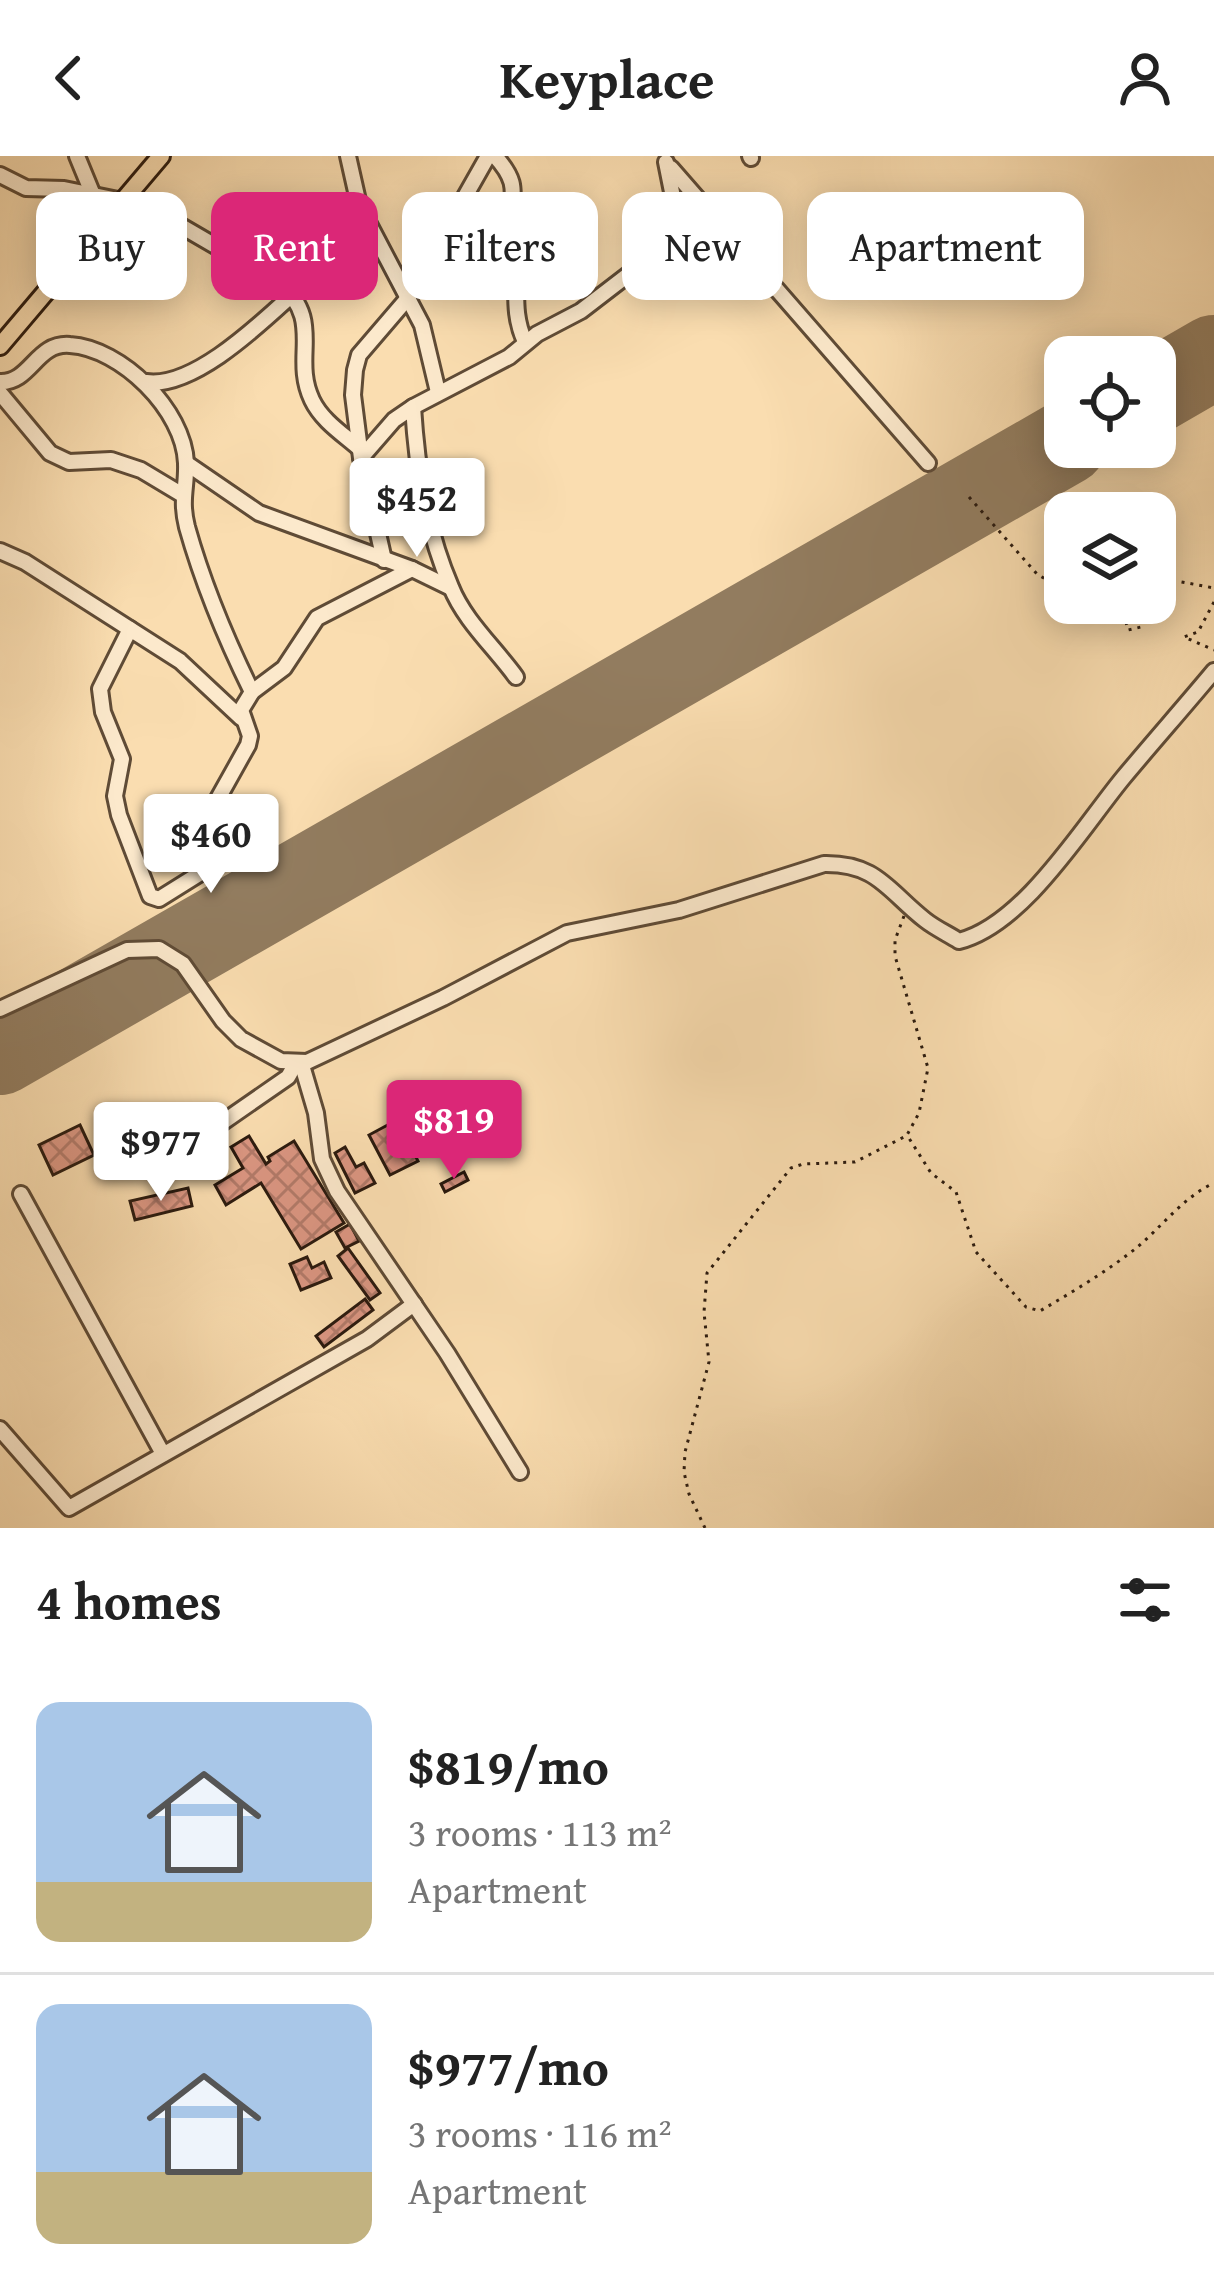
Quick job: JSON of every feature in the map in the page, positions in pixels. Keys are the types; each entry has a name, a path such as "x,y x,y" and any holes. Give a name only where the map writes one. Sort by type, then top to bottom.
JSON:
{"main road":[{"path":"130,192 161,156"},
{"path":"0,346 39,300"}],"street":[{"path":"77,156 92,192"},
{"path":"347,156 359,205 402,291"},
{"path":"470,192 491,156 508,170 515,195 511,230 517,262 514,309 525,342"},
{"path":"664,159 673,192"},
{"path":"664,159 692,192"},
{"path":"0,175 26,188 64,192"},
{"path":"360,453 413,406 508,357 622,279"},
{"path":"146,382 172,380 240,343 287,300"},
{"path":"296,300 306,321 305,378 310,398 322,417 360,453"},
{"path":"384,560 360,453 353,394 359,355 405,300"},
{"path":"406,300 429,345 438,392"},
{"path":"783,300 928,463"},
{"path":"0,382 23,376 41,352 59,345 74,345 130,369 146,382 169,416 186,463 181,494 202,578 252,692"},
{"path":"0,393 50,453 69,463 111,460 141,470 181,494"},
{"path":"413,406 418,475 451,588 516,677"},
{"path":"186,463 259,513 451,588"},
{"path":"0,551 130,629 180,661 241,718 250,736 210,813 199,874 159,899 150,896 118,815 115,796 122,759 103,712 100,689 130,629"},
{"path":"241,718 252,692 284,668 317,618 412,569"},
{"path":"0,1009 128,950 159,949 183,964 223,1022 241,1039 281,1061 298,1062 351,1043 567,932 679,910 807,868 848,863 868,871 926,921 959,941 999,921 1034,888 1214,671"},
{"path":"177,1154 288,1077 298,1062"},
{"path":"298,1062 316,1112 322,1159 337,1191 520,1472"},
{"path":"21,1194 164,1454"},
{"path":"0,1429 69,1508 368,1339 414,1304"}],"path":[{"path":"969,497 1044,578"},
{"path":"1176,581 1214,588"},
{"path":"1214,602 1198,632 1184,638 1214,650"},
{"path":"705,1528 684,1472 709,1362 707,1273 791,1168 855,1162 907,1135 919,1113 928,1068 895,956 895,940 909,905"},
{"path":"907,1135 931,1173 956,1192 976,1252 1034,1312 1133,1251 1198,1190 1214,1184"}],"building":[{"path":"397,1120 418,1161 390,1175 369,1135"},
{"path":"80,1125 94,1155 53,1175 39,1145"},
{"path":"249,1136 266,1164 268,1157 294,1141 344,1223 301,1249 261,1183 226,1205 215,1185 243,1168 231,1147"},
{"path":"345,1147 356,1167 364,1163 375,1183 355,1193 335,1153"},
{"path":"464,1172 468,1180 445,1192 441,1184"},
{"path":"188,1188 192,1206 135,1220 130,1201"},
{"path":"350,1224 359,1241 345,1248 336,1232"},
{"path":"348,1248 380,1293 370,1300 338,1256"},
{"path":"307,1257 312,1268 324,1262 331,1278 301,1290 290,1264"},
{"path":"365,1299 373,1310 324,1347 316,1336"}],"runway":[{"path":"1176,379 1214,357"},
{"path":"0,1053 1044,455"}]}
